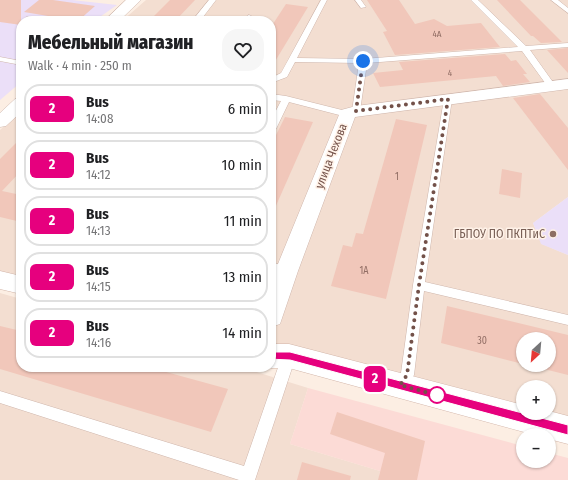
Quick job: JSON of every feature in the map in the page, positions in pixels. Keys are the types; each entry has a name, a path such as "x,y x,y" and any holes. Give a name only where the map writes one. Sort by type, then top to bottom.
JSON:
{"street":[{"path":"116,16 134,0"},
{"name":"улица Чехова","path":"276,287 279,269 352,112 559,85"},
{"path":"0,122 16,108"},
{"path":"0,280 16,284"},
{"path":"280,356 400,385 568,430"}],"lane":[{"path":"200,16 213,0"},
{"path":"276,78 284,75 324,0"},
{"path":"358,0 363,7"},
{"path":"474,0 526,49 559,85"},
{"path":"554,0 568,11"},
{"path":"292,60 363,61 568,45"},
{"path":"0,59 16,62"},
{"path":"276,97 352,112 363,61"},
{"path":"400,385 407,375 419,285 448,99"},
{"path":"276,119 286,100"},
{"path":"419,285 568,320"},
{"path":"276,371 280,356"},
{"path":"0,398 248,477 276,372"}],"shaded area":[{"path":"0,0 72,0 117,5 101,16 16,16 16,86 0,100"},
{"path":"146,0 568,0 568,197 533,223 542,244 568,255 568,423 556,417 556,380 516,380 516,409 276,346 276,16 128,16"},
{"path":"16,116 16,278 0,273 0,130"},
{"name":"ГБПОУ ПО ПКПТиС","path":"568,197 568,255 541,244 533,223"},
{"path":"0,293 16,298 16,372 256,372 308,388 290,444 380,471 379,480 0,480"},
{"path":"308,388 516,444 516,468 556,468 556,455 568,458 568,480 379,480 380,471 290,444"}],"building":[{"path":"0,0 21,0 21,16 16,16 16,24 0,22"},
{"path":"39,0 53,0 95,6 84,16 48,16 24,12"},
{"path":"170,0 195,0 180,16 154,16"},
{"path":"367,0 399,0 415,24 434,19 447,26 481,23 500,47 395,55 383,32 387,31"},
{"path":"497,0 520,0 562,42 541,43 531,36"},
{"path":"286,4 308,7 276,60 276,19"},
{"path":"568,48 568,73 547,50"},
{"path":"505,54 511,61 516,60 527,74 523,74 530,82 503,86 496,76 380,87 373,73 403,70 399,62"},
{"path":"540,94 568,128 568,170 513,98"},
{"path":"285,117 313,122 276,206 276,135"},
{"path":"396,119 427,125 386,299 331,286 343,245 352,247 356,233 363,234"},
{"path":"16,143 16,176 2,191 16,194 16,221 0,217 0,159"},
{"path":"502,169 522,173 520,198 499,194"},
{"path":"447,306 555,332 516,332 516,362 441,343"},
{"path":"0,326 16,330 16,372 166,372 228,389 211,432 0,369"},
{"path":"556,332 568,335 568,375 556,372"},
{"path":"337,412 425,441 417,480 378,480 385,453 330,434"},
{"path":"302,462 351,476 350,480 297,480"}],"bus line":[{"name":"2","path":"276,356 290,356 568,430"}],"place":[{"name":"ГБПОУ ПО ПКПТиС","path":"553,234"}],"route":[{"path":"363,61 356,111 448,99 419,285 407,375 400,385 440,396 437,395"}]}
